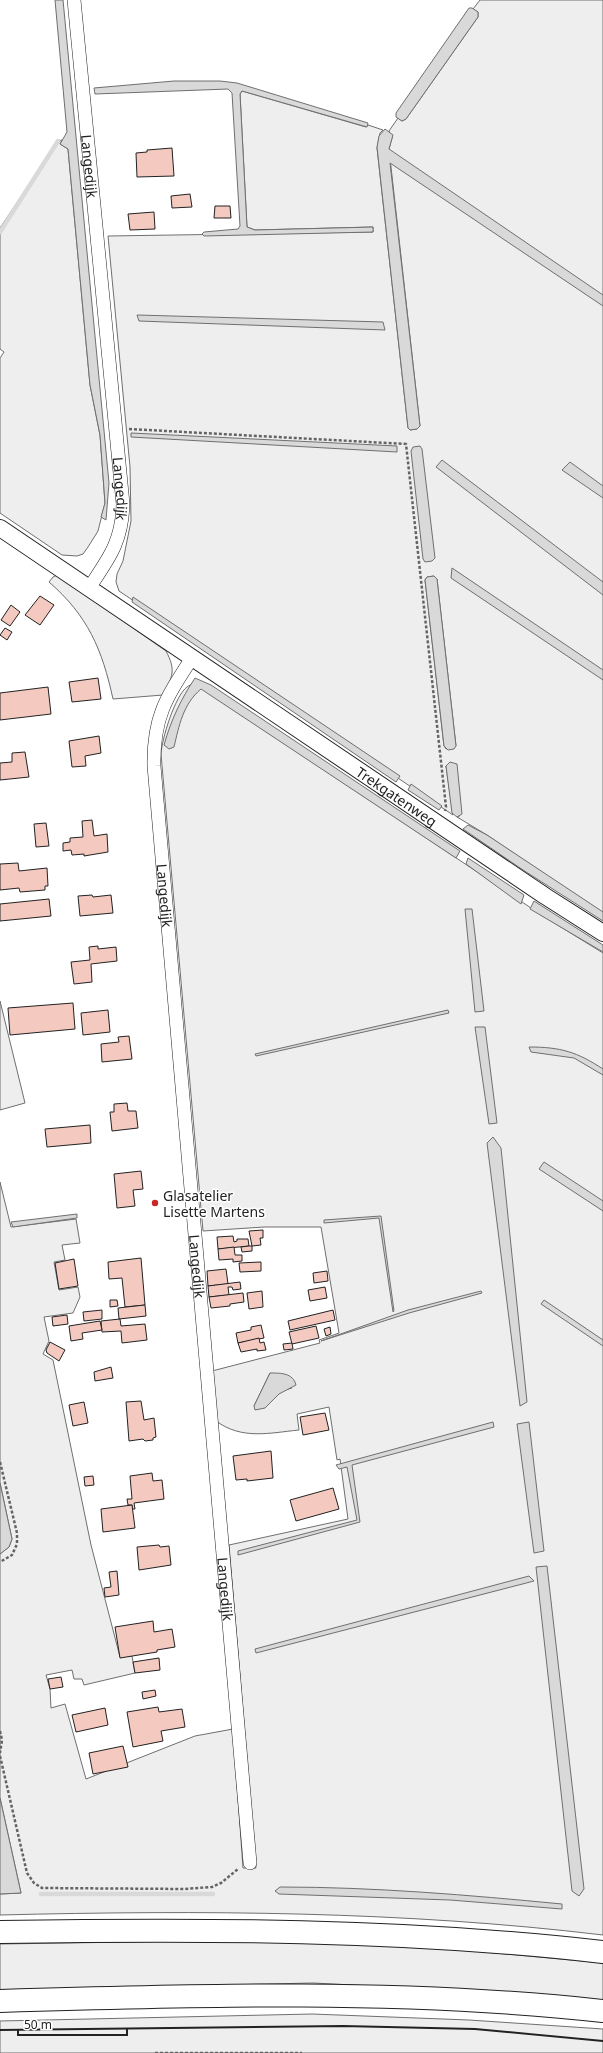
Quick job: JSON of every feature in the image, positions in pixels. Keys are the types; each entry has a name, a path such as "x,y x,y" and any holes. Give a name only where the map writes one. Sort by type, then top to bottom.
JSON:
{"highway":[{"path":"0,1932 175,1930 374,1934 484,1941 603,1952"},
{"path":"0,2001 136,1997 363,1997 479,2001 603,2011"}],"street":[{"name":"Langedijk","path":"74,0 124,504 123,522 120,534 111,555 89,588"},
{"path":"0,528 192,658"},
{"name":"Langedijk","path":"192,658 173,687 157,723 154,743 154,766 250,1863"},
{"name":"Trekgatenweg","path":"192,658 580,920 603,933"}],"path":[{"path":"116,430 406,444 446,807 440,825"},
{"path":"0,1462 17,1533 17,1544 12,1556 0,1562"},
{"path":"0,1731 2,1740 0,1753"},
{"path":"0,1756 27,1873 34,1883 42,1888 184,1889 212,1887 250,1863"},
{"path":"155,2053 302,2053"}],"shaded area":[{"path":"55,0 63,0 109,483 106,520 101,517 105,503 100,435 90,385 68,149 60,144 67,132"},
{"path":"480,0 603,0 603,914 487,835 457,817 459,817 446,766 453,815 119,591 116,582 117,574 123,561 131,521 130,467 108,236 373,232 373,227 255,230 247,227 240,94 242,91 366,127 368,125 383,130 380,133 377,148 408,428 410,430 417,429 420,426 389,149 392,138 389,131 398,118 402,121 406,119 478,17 478,12 473,9","holes":["434,576 437,579 456,746 446,749 444,746 425,580 427,577"]},
{"path":"469,8 472,8 478,12 478,17 406,119 402,121 396,117 396,113"},
{"path":"174,81 220,81 237,83 368,123 367,127 242,91 240,94 247,227 255,230 373,227 373,232 204,236 202,234 204,232 238,229 240,226 232,93 228,89 95,94 94,88"},
{"path":"385,129 393,135 389,149 603,295 603,306 390,163 420,426 417,429 410,430 408,428 377,147 379,136"},
{"path":"62,140 60,144 68,149 90,385 100,435 105,503 98,531 83,554 77,556 62,555 0,513 0,358 4,352 0,349 0,228 58,141"},
{"path":"137,315 383,322 385,330 139,321"},
{"path":"131,433 397,446 397,452 131,437"},
{"path":"420,446 422,449 435,558 432,561 425,562 423,559 411,451 413,447"},
{"path":"442,460 603,582 603,595 436,467"},
{"path":"570,462 603,486 603,498 562,470"},
{"path":"452,568 603,670 603,680 451,578"},
{"path":"57,575 166,651 171,663 172,673 163,695 113,699 104,664 92,634 74,608 49,582"},
{"path":"434,576 437,579 456,746 454,749 448,750 444,746 425,580 427,577"},
{"path":"133,597 400,776 396,782 132,602"},
{"path":"195,678 211,685 460,851 456,858 201,689 186,708 180,723 174,747 169,749 164,745 173,718"},
{"path":"196,684 543,916 603,953 603,1935 453,1921 302,1914 75,1913 0,1915 0,1894 21,1893 0,1798 0,1554 9,1547 12,1539 0,1483 0,1182 11,1227 76,1219 80,1243 62,1245 65,1260 54,1262 59,1290 78,1287 80,1297 73,1313 44,1317 49,1341 43,1354 53,1360 91,1545 120,1657 132,1656 135,1673 84,1685 82,1679 74,1679 72,1670 46,1675 50,1689 51,1708 65,1704 86,1779 195,1736 233,1729 243,1868 256,1868 229,1545 348,1519 340,1459 337,1460 329,1407 297,1414 299,1430 256,1434 246,1433 226,1427 216,1421 212,1371 320,1343 319,1340 339,1333 321,1227 264,1227 203,1231 161,754 167,728 178,699 187,687","holes":["270,1373 292,1388 282,1391 270,1401 254,1406"]},
{"path":"450,762 457,764 462,814 457,817 452,813 446,766"},
{"path":"411,784 442,806 439,810 408,790"},
{"path":"468,825 487,835 603,912 603,921 523,870 463,829"},
{"path":"468,858 524,895 521,904 466,864"},
{"path":"534,901 603,945 603,952 530,909"},
{"path":"465,909 472,909 484,1011 475,1012"},
{"path":"0,1001 25,1103 0,1110"},
{"path":"448,1010 449,1013 256,1056 255,1054"},
{"path":"475,1027 485,1027 497,1123 489,1124"},
{"path":"529,1047 560,1049 585,1058 603,1069 603,1075 574,1058 531,1052"},
{"path":"493,1137 501,1148 527,1402 520,1406 487,1143"},
{"path":"544,1162 603,1201 603,1211 539,1169"},
{"path":"77,1214 77,1218 13,1227 11,1222"},
{"path":"381,1216 393,1312 379,1218 324,1223 324,1220"},
{"path":"481,1291 482,1293 409,1313 321,1341 408,1310"},
{"path":"544,1300 603,1340 603,1346 541,1304"},
{"path":"270,1373 286,1374 292,1378 296,1385 279,1394 265,1408 255,1410 254,1406"},
{"path":"493,1422 494,1427 352,1465 360,1522 238,1555 238,1551 357,1520 347,1467 339,1469 336,1465"},
{"path":"529,1422 544,1551 534,1553 517,1424"},
{"path":"0,1483 12,1539 9,1547 0,1554"},
{"path":"547,1566 584,1889 579,1896 572,1891 536,1567"},
{"path":"529,1576 534,1581 256,1653 255,1649"},
{"path":"0,1798 21,1893 0,1894"},
{"path":"280,1887 351,1888 457,1895 562,1904 562,1909 450,1900 279,1894 275,1891"},
{"path":"260,1940 398,1944 603,1963 603,2002 471,1991 313,1983 0,1990 0,1944"},
{"path":"312,2014 469,2020 603,2029 603,2053 0,2053 0,2021"}],"building":[{"path":"172,148 174,176 137,177 136,153 147,152 147,150"},
{"path":"190,194 192,207 172,208 171,196"},
{"path":"215,206 230,206 231,218 214,218"},
{"path":"154,212 155,229 130,230 128,214"},
{"path":"40,596 54,605 40,625 25,615"},
{"path":"11,605 20,612 10,626 1,620"},
{"path":"5,628 12,632 7,640 0,635"},
{"path":"98,678 101,699 72,702 69,682"},
{"path":"48,687 51,714 0,720 0,693"},
{"path":"99,736 101,753 85,756 86,766 72,767 69,741"},
{"path":"25,752 29,777 0,780 0,763 12,762 12,753"},
{"path":"92,820 94,836 107,834 108,852 84,856 84,854 72,855 71,850 63,851 63,843 70,842 70,838 83,837 82,821"},
{"path":"46,823 49,846 36,847 34,824"},
{"path":"18,863 19,871 47,868 48,886 45,886 45,890 20,892 19,888 0,890 0,864"},
{"path":"92,895 93,897 111,895 113,913 80,916 78,896"},
{"path":"49,899 51,916 0,921 0,904"},
{"path":"98,946 98,949 116,947 117,961 91,964 92,982 74,984 71,962 90,960 89,947"},
{"path":"73,1003 75,1029 10,1035 8,1008"},
{"path":"108,1010 110,1032 83,1035 81,1013"},
{"path":"129,1036 132,1059 102,1062 101,1044 119,1042 118,1037"},
{"path":"127,1103 128,1111 136,1111 138,1128 112,1131 110,1112 114,1112 114,1104"},
{"path":"90,1125 91,1143 47,1147 45,1129"},
{"path":"141,1171 143,1189 133,1190 135,1206 117,1208 114,1174"},
{"path":"263,1230 263,1238 260,1238 261,1245 252,1246 249,1231"},
{"path":"233,1236 234,1242 237,1241 237,1239 248,1239 249,1246 218,1249 217,1237"},
{"path":"252,1246 252,1251 242,1252 241,1247"},
{"path":"234,1247 235,1255 242,1255 242,1261 233,1262 233,1259 219,1260 218,1249"},
{"path":"141,1258 145,1305 125,1307 122,1278 109,1279 108,1262"},
{"path":"74,1259 78,1286 59,1289 55,1263"},
{"path":"261,1262 261,1271 240,1272 239,1263"},
{"path":"226,1269 228,1284 208,1286 207,1271"},
{"path":"327,1271 328,1281 314,1283 313,1273"},
{"path":"240,1282 241,1289 233,1290 232,1287 228,1287 229,1295 209,1297 208,1286"},
{"path":"325,1287 327,1298 310,1301 308,1290"},
{"path":"262,1291 263,1307 249,1309 247,1293"},
{"path":"243,1293 244,1302 230,1304 230,1306 211,1308 209,1297"},
{"path":"110,1300 117,1300 118,1306 110,1307"},
{"path":"145,1305 146,1316 119,1319 118,1308"},
{"path":"102,1310 102,1319 84,1321 83,1312"},
{"path":"333,1310 335,1320 290,1330 288,1321"},
{"path":"67,1315 68,1324 53,1326 52,1317"},
{"path":"120,1319 121,1326 145,1324 147,1340 122,1343 121,1331 102,1332 101,1321"},
{"path":"100,1321 102,1330 82,1333 83,1339 71,1341 69,1326"},
{"path":"261,1325 264,1338 238,1343 236,1333 251,1330 251,1327"},
{"path":"316,1326 319,1338 292,1344 289,1332"},
{"path":"330,1327 331,1334 326,1336 324,1329"},
{"path":"259,1338 260,1343 264,1342 266,1350 257,1351 257,1349 241,1352 238,1343"},
{"path":"50,1342 65,1350 59,1361 47,1353 46,1350"},
{"path":"292,1343 293,1349 284,1350 283,1344"},
{"path":"111,1367 113,1378 95,1381 94,1372"},
{"path":"141,1401 144,1420 154,1418 156,1437 153,1438 153,1440 145,1441 143,1439 129,1441 126,1402"},
{"path":"84,1402 88,1423 73,1426 69,1405"},
{"path":"325,1413 329,1430 303,1435 300,1417"},
{"path":"271,1451 273,1478 247,1481 247,1479 236,1480 233,1456"},
{"path":"152,1473 153,1481 162,1480 164,1499 134,1503 135,1509 132,1509 132,1505 128,1505 127,1499 132,1499 130,1476"},
{"path":"93,1476 94,1485 85,1486 84,1477"},
{"path":"333,1488 339,1509 296,1521 290,1500"},
{"path":"132,1505 135,1528 103,1532 101,1509"},
{"path":"159,1545 160,1547 169,1546 171,1565 139,1570 137,1547"},
{"path":"117,1571 119,1595 105,1597 104,1588 111,1587 109,1572"},
{"path":"153,1621 154,1632 172,1629 175,1647 157,1650 157,1652 120,1658 115,1627"},
{"path":"159,1658 160,1670 135,1673 133,1662"},
{"path":"61,1677 63,1687 50,1689 48,1679"},
{"path":"155,1690 156,1696 143,1699 142,1692"},
{"path":"158,1707 159,1712 182,1709 185,1727 161,1731 163,1741 133,1747 127,1712"},
{"path":"105,1708 108,1725 76,1732 72,1715"},
{"path":"123,1746 128,1767 93,1774 89,1753"}],"waterway":[{"path":"0,232 58,141"},
{"path":"41,1894 213,1894"}],"wall":[{"path":"0,2030 343,2026 475,2029 603,2041"}],"place":[{"name":"Glasatelier Lisette Martens","path":"155,1203"}]}
